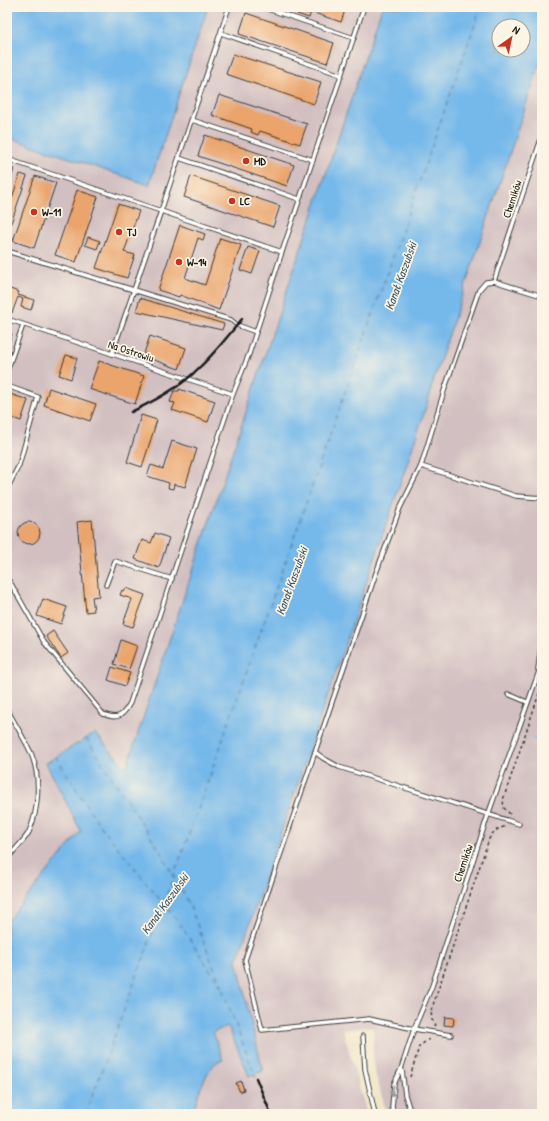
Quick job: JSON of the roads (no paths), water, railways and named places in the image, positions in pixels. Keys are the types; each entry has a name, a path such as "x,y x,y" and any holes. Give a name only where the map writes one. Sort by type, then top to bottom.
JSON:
{"lane":[{"path":"112,354 229,7"},
{"path":"262,7 354,38"},
{"path":"10,582 44,642 103,714 110,717 118,717 125,712 130,703 233,394 256,332 364,7"},
{"path":"221,33 341,75"},
{"path":"192,120 313,160"},
{"name":"Chemików","path":"494,281 542,136"},
{"path":"7,158 282,252"},
{"path":"178,158 299,199"},
{"path":"7,251 231,320 237,325 256,332"},
{"path":"452,1035 414,1029 369,1019 262,1030 245,960 376,573 400,508 421,466 445,388 479,290 486,282 494,281 542,296"},
{"name":"Na Ostrowiu","path":"7,319 233,394"},
{"path":"7,371 23,324"},
{"path":"7,386 38,397 19,465 9,485 7,486"},
{"path":"421,466 516,496 542,498"},
{"path":"106,585 115,561 172,579"},
{"path":"542,571 542,585"},
{"path":"537,674 542,639"},
{"name":"Chemików","path":"394,1114 392,1107 394,1084 402,1069 414,1029 432,986 488,814 542,663"},
{"path":"508,694 527,702"},
{"path":"7,709 32,754 38,794 28,834 7,859"},
{"path":"315,752 339,767 519,824"},
{"path":"363,1036 365,1069 375,1114"},
{"name":"Chemików","path":"402,1069 405,1095 410,1114"}],"water":[{"path":"7,7 208,7 149,185 7,137"},
{"name":"Kanał Kaszubski","path":"382,7 542,7 542,57 409,458 237,961 263,1071 249,1076 228,1026 213,1032 223,1060 217,1062 207,1074 192,1114 7,1114 7,921 81,831 46,763 95,733 125,767 127,766"}],"waterway":[{"path":"533,738 542,741"}],"railway":[{"path":"131,412 167,393 187,379 209,358 242,319"},
{"path":"256,1078 271,1114"}],"place":[{"name":"MD","path":"246,161"},
{"name":"LC","path":"232,201"},
{"name":"W-11","path":"34,212"},
{"name":"TJ","path":"119,232"},
{"name":"W-14","path":"179,262"}]}
